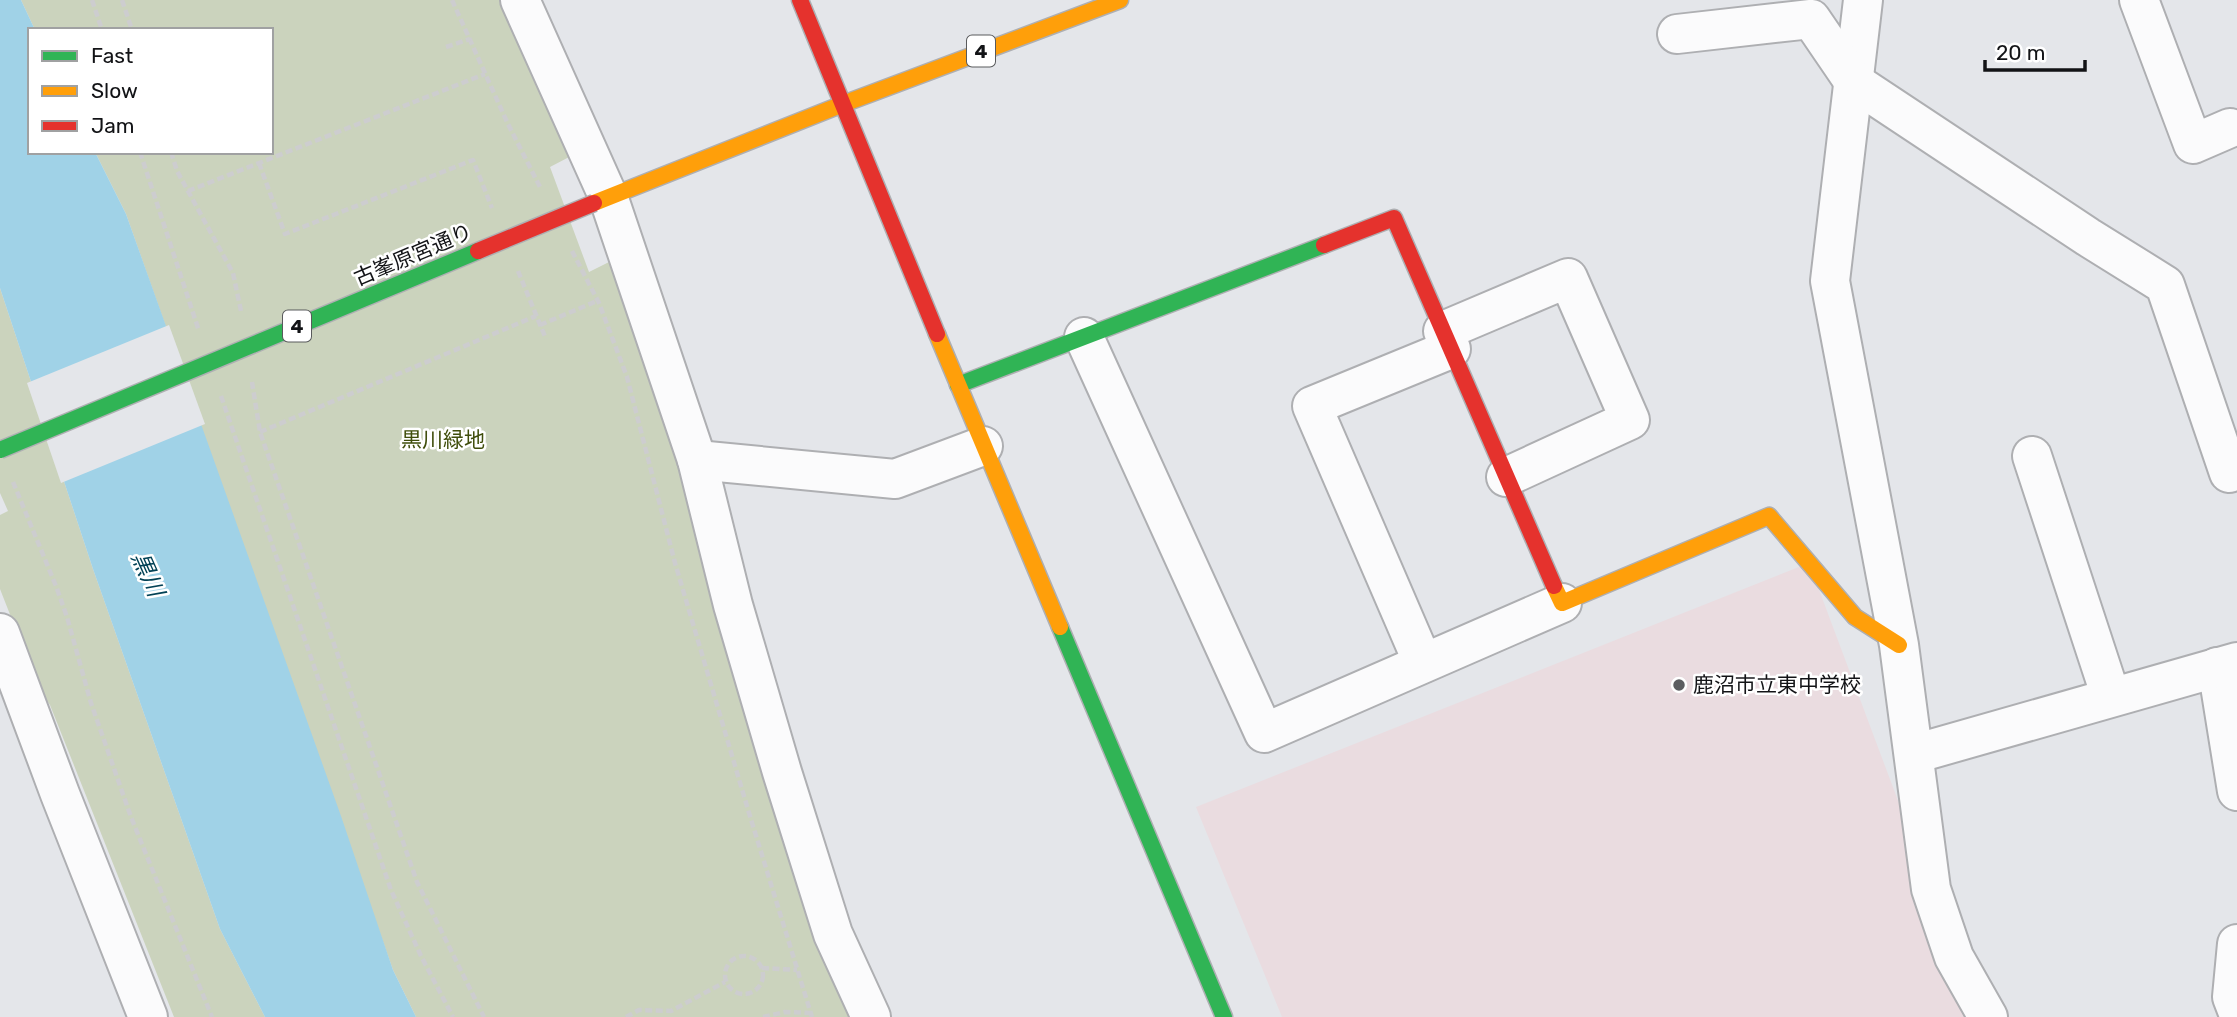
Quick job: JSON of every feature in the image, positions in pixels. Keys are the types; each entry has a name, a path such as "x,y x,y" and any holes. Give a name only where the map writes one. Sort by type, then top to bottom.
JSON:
{"street":[{"path":"520,0 601,199 697,460 733,605 782,772 834,934 871,1017"},
{"path":"800,0 983,446 1224,1017"},
{"name":"4","path":"843,104 1120,0"},
{"path":"1863,0 1830,281 1899,645 1931,889 1954,957 1988,1017"},
{"path":"2139,0 2193,144 2230,128"},
{"path":"1676,34 1811,19 1854,82 2165,285 2229,473"},
{"name":"古峯原宮通り","path":"0,450 601,199 843,104"},
{"path":"958,385 1394,218 1562,603"},
{"path":"1423,663 1312,406 1568,278 1630,420 1506,477"},
{"path":"1084,337 1264,733 1769,516 1855,617 1899,645"},
{"path":"697,460 895,479 983,446"},
{"path":"2032,456 2111,698"},
{"path":"0,633 148,1017"},
{"path":"1914,754 2227,665 2237,791"},
{"path":"2237,944 2232,997 2237,1010"}],"path":[{"path":"92,0 101,28"},
{"path":"122,0 131,28"},
{"path":"452,0 543,193"},
{"path":"446,47 470,39"},
{"path":"188,191 485,74"},
{"path":"141,154 201,335"},
{"path":"172,154 177,171 233,273 241,313"},
{"path":"259,163 285,234 472,160 494,212"},
{"path":"567,241 597,301 627,377 675,563 811,1015 785,1012 763,1017"},
{"path":"515,264 546,339"},
{"path":"540,325 597,301"},
{"path":"260,432 536,316"},
{"path":"251,379 260,432 417,882 484,1017"},
{"path":"218,387 391,890 453,1017"},
{"path":"10,475 60,596 94,714 131,817 212,1017"},
{"path":"747,956 756,960 762,968 763,979 759,987 751,993 741,995 731,990 725,982 724,972 728,963 736,957 747,956"},
{"path":"762,968 797,970"},
{"path":"626,1017 639,1010 671,1011 725,982"}],"shaded area":[{"name":"鹿沼市立東中学校","path":"1809,563 1979,1017 1282,1017 1196,807"}],"green space":[{"name":"黒川緑地","path":"21,0 502,0 573,155 550,167 589,272 613,260 859,1017 416,1017 393,970 126,214 96,154 273,154 273,28 34,28"},
{"path":"0,288 93,569 220,929 265,1017 174,1017 50,705 40,691 0,589 0,515 8,511 0,493"}],"water":[{"name":"黒川","path":"0,0 21,0 34,28 28,28 28,154 96,154 126,214 341,816 393,970 416,1017 265,1017 220,929 93,569 0,288"}],"pier":[{"path":"169,325 205,424 61,483 27,383"}],"traffic: fast":[{"path":"958,385 1324,245"},
{"path":"0,450 478,251"},
{"path":"1060,627 1224,1017"}],"traffic: slow":[{"path":"594,203 843,104 1120,0"},
{"path":"937,334 1060,627"},
{"path":"1554,586 1562,603 1769,516 1855,617 1899,645"}],"traffic: jam":[{"path":"800,0 937,334"},
{"path":"478,251 594,203"},
{"path":"1324,245 1394,218 1554,586"}],"place":[{"name":"鹿沼市立東中学校","path":"1679,685"}]}
